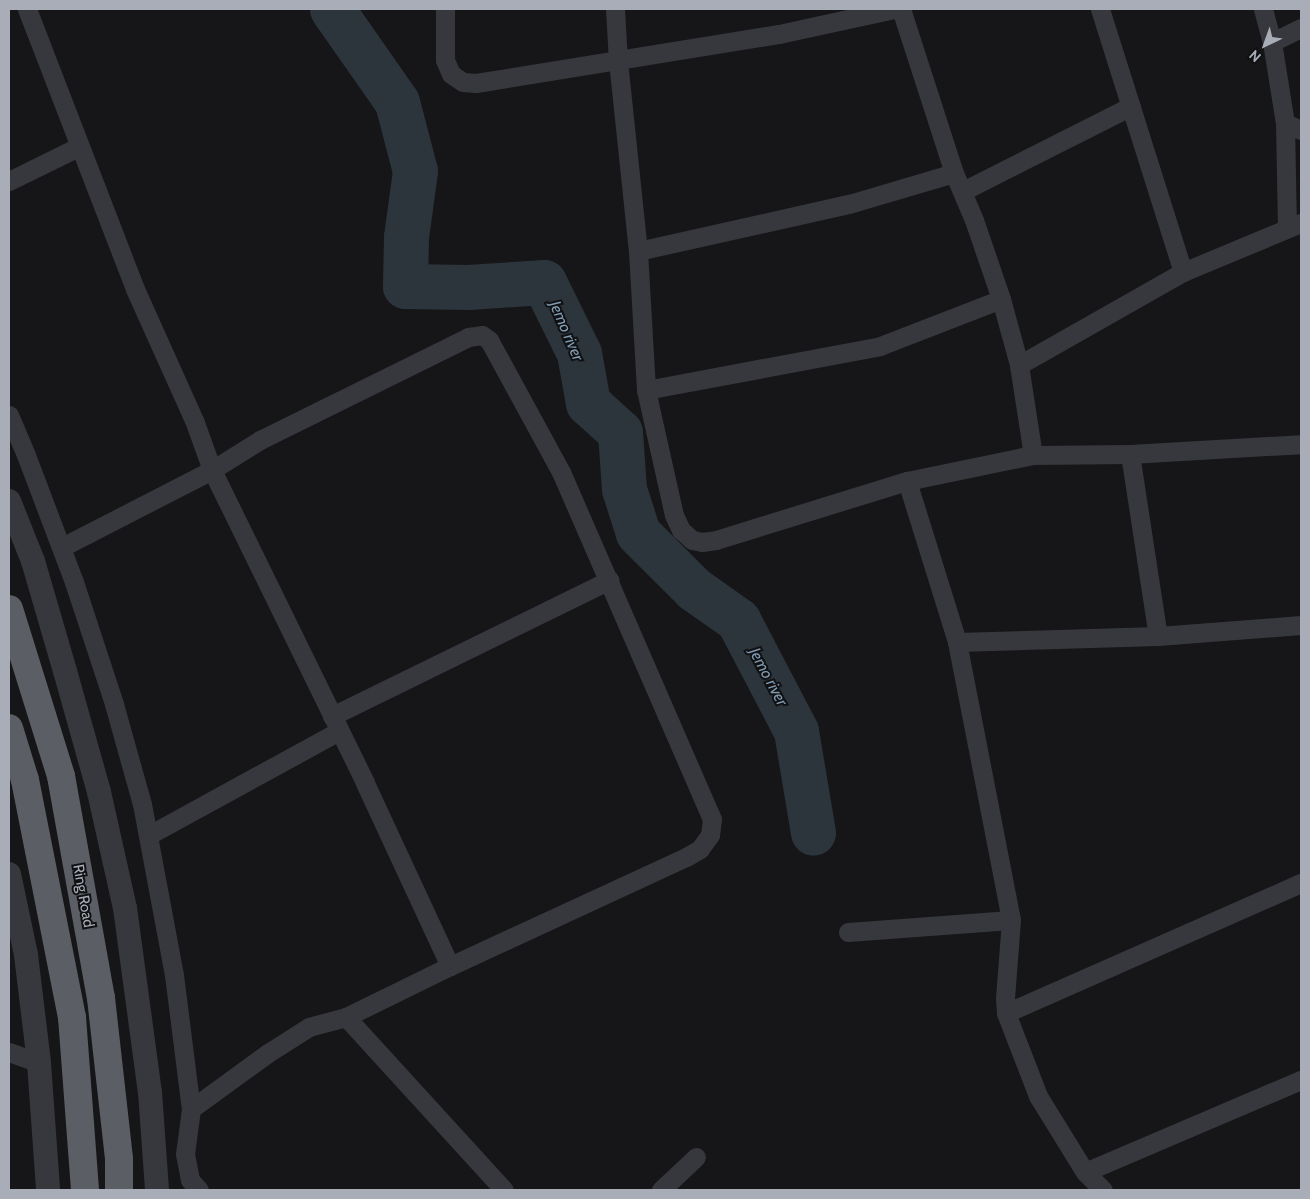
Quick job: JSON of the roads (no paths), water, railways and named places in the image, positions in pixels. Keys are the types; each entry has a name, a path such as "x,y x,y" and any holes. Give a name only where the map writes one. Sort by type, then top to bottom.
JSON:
{"highway":[{"name":"Ring Road","path":"9,610 61,776 101,998 119,1159 119,1190"},
{"path":"9,728 25,780 72,1017 85,1190"}],"street":[{"path":"27,9 135,289 194,420 212,470 365,783 450,966"},
{"path":"445,9 446,60 450,74 463,82 476,83 779,34 894,9"},
{"path":"615,9 618,61 638,250 646,390 674,515 681,530 692,540 702,542 716,540 907,481 1033,455 1130,454 1301,444"},
{"path":"901,9 954,173 1001,299 1019,366 1033,455"},
{"path":"1100,9 1183,272"},
{"path":"1019,366 1183,272 1294,225 1293,127 1263,9"},
{"path":"1272,42 1301,28"},
{"path":"962,191 1131,106"},
{"path":"9,181 80,146"},
{"path":"638,250 849,204 954,173"},
{"path":"646,390 880,346 1001,299"},
{"path":"62,547 212,470 260,440 468,337 482,336 489,340 561,472 712,819 710,835 700,849 686,857 450,966 346,1017 309,1027 268,1053 190,1109"},
{"path":"9,415 62,547 114,704 149,835 174,975 190,1109 185,1154 190,1180 199,1190"},
{"path":"1130,454 1158,636"},
{"path":"907,481 958,642 1011,920 1004,998 1006,1013 1038,1096 1085,1172 1103,1190"},
{"path":"9,501 33,561 65,671 99,792 125,908 150,1092 157,1190"},
{"path":"149,835 336,724 609,580"},
{"path":"958,642 1158,636 1301,625"},
{"path":"9,874 26,955 39,1063 48,1190"},
{"path":"1006,1013 1301,883"},
{"path":"848,932 1011,920"},
{"path":"346,1017 504,1190"},
{"path":"9,1052 39,1063"},
{"path":"1085,1172 1301,1080"},
{"path":"661,1190 696,1157"}],"waterway":[{"name":"Jemo river","path":"332,9 397,102 415,171 406,237 405,286 468,287 544,282 579,353 588,403 620,432 624,489 638,533 694,589 738,620 796,731 813,833"}]}
